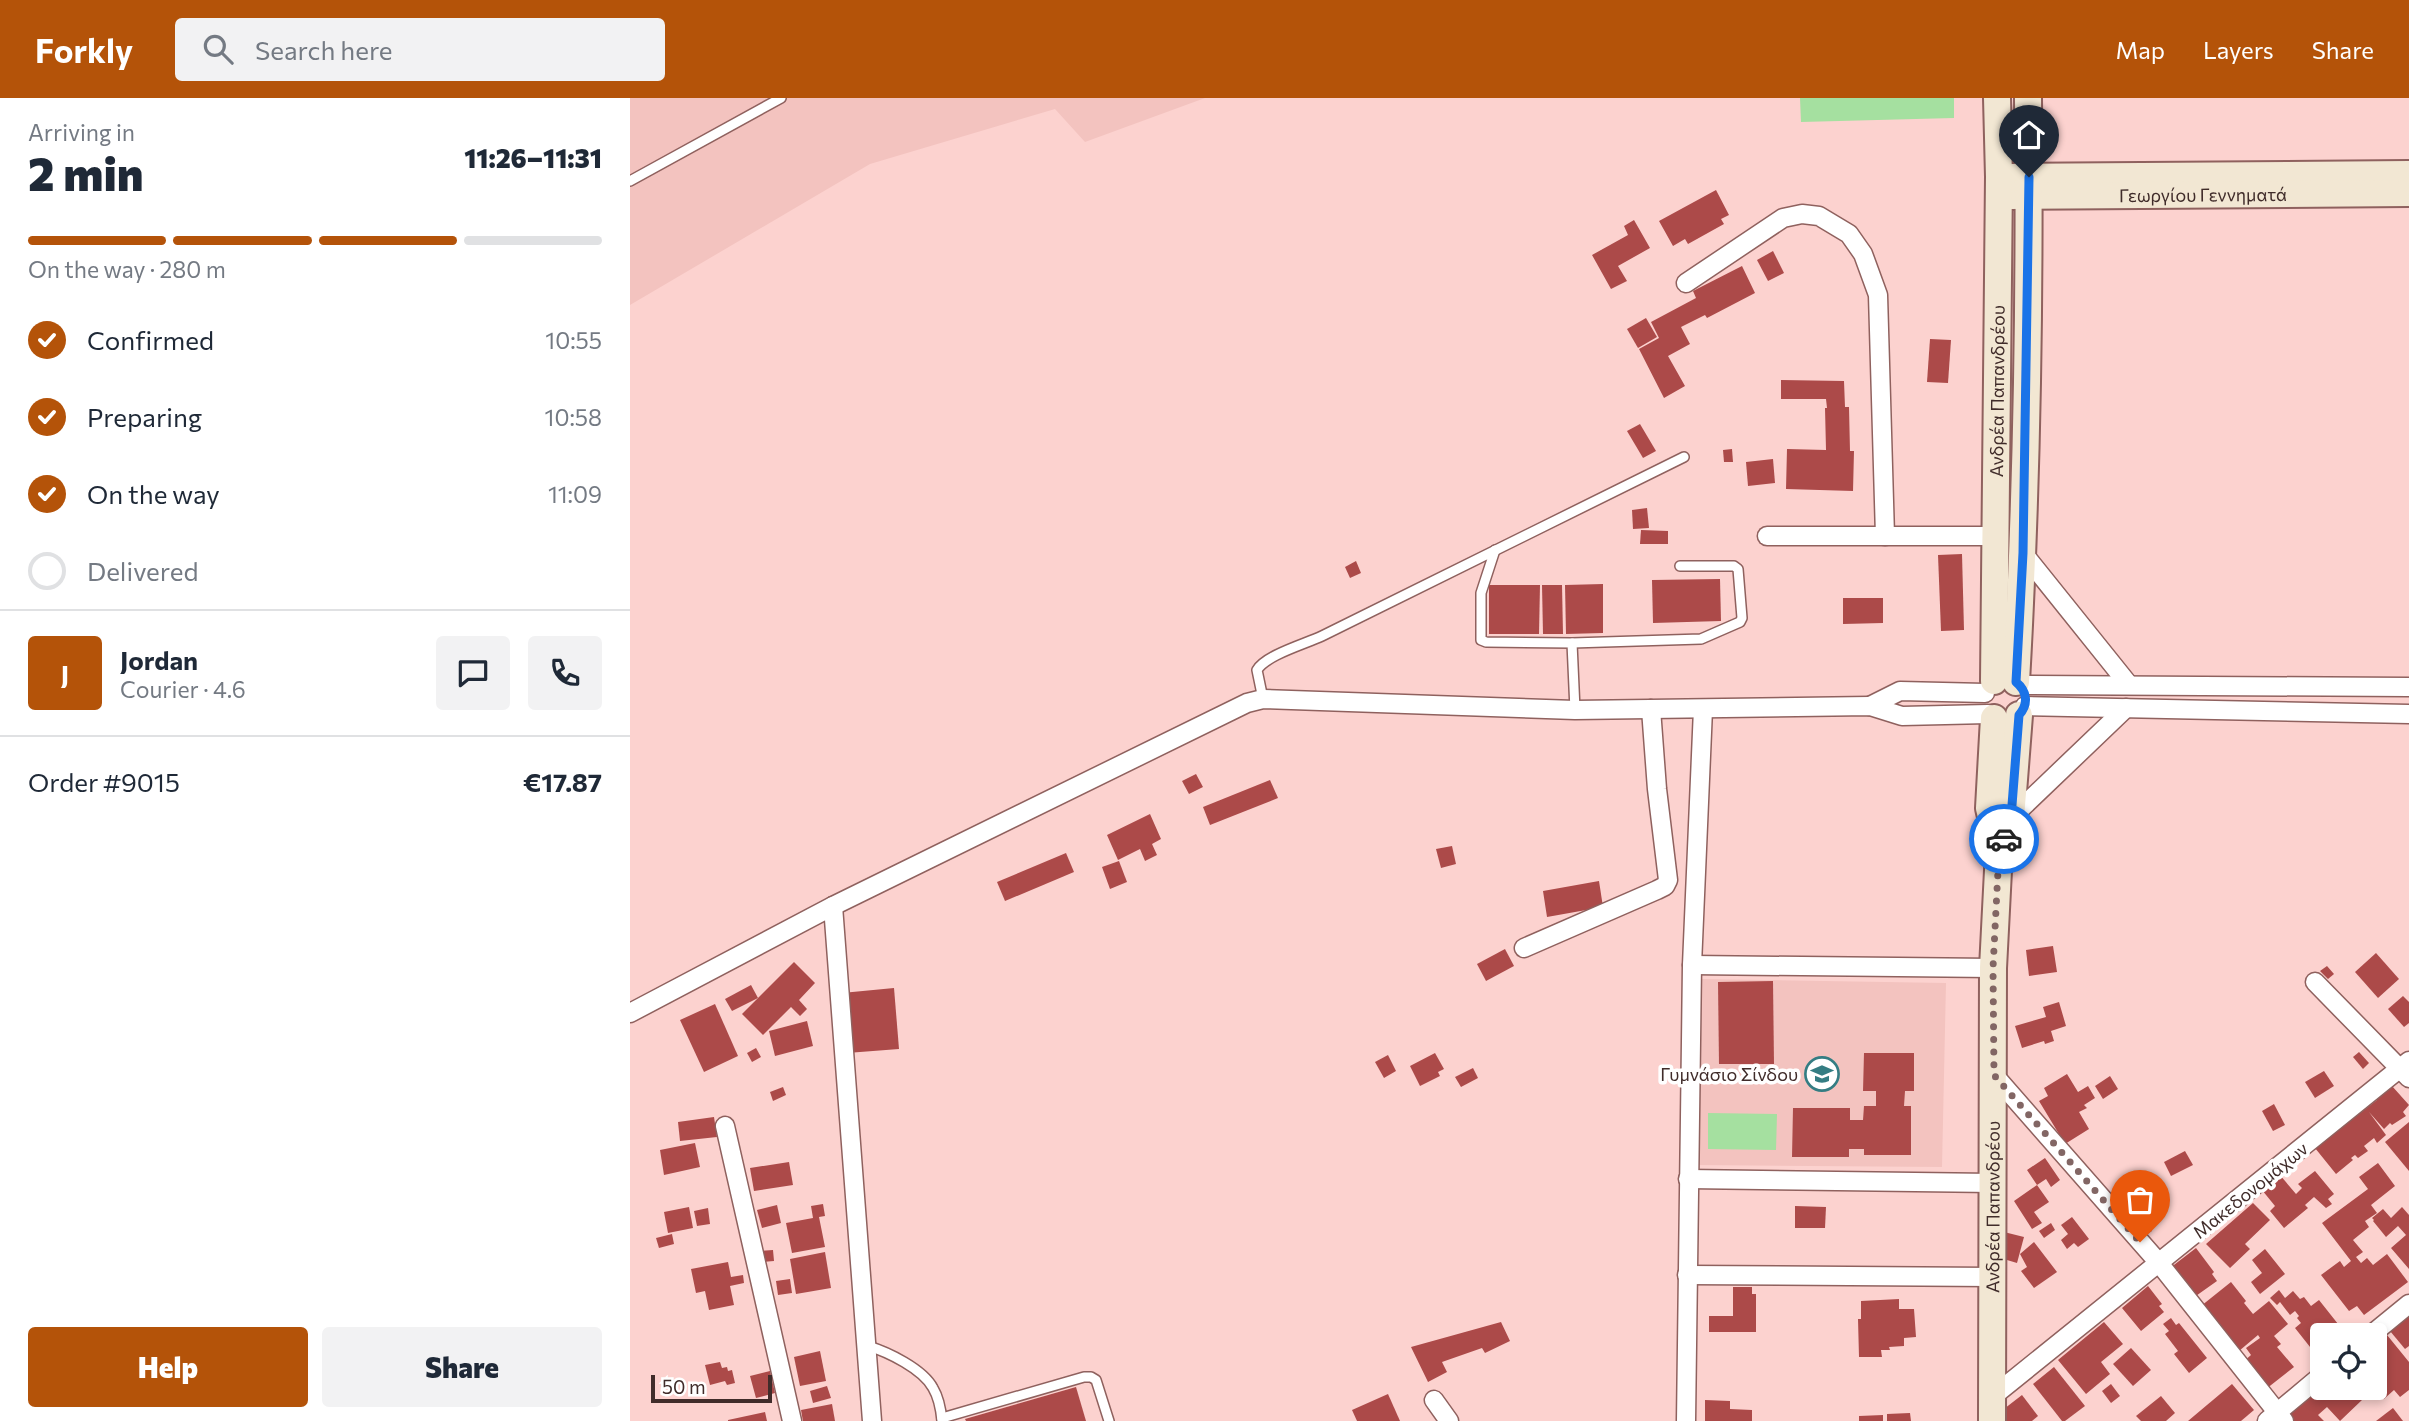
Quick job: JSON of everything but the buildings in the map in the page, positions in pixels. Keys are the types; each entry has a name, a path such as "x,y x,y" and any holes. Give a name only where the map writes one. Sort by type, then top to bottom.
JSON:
{"street":[{"name":"Ανδρέα Παπανδρέου","path":"1997,98 1999,187 1995,536 2011,818 1999,851"},
{"name":"Ανδρέα Παπανδρέου","path":"1993,1409 1993,968 1999,851 1989,808 2023,553 2028,98"},
{"name":"Γεωργίου Γεννηματά","path":"2029,187 2409,174"},
{"name":"Γεωργίου Γεννηματά","path":"1999,187 2409,193"},
{"path":"1686,283 1783,218 1802,214 1819,216 1849,233 1863,254 1878,295 1885,536"},
{"path":"1767,536 1995,536"},
{"path":"2023,553 2129,685"},
{"path":"2005,699 2129,685 2409,687"},
{"path":"2277,686 2278,711"},
{"path":"630,1013 832,906 1247,703 1263,699 1575,710 1703,709 1870,706 1900,691 2126,708 2409,714"},
{"path":"2011,818 2126,708"},
{"path":"1524,948 1665,886 1668,880 1651,709"},
{"path":"1686,1421 1692,965 1703,709"},
{"path":"832,906 873,1421"},
{"path":"1692,965 1993,968"},
{"path":"2315,982 2406,1069"},
{"name":"Μακεδονομάχων","path":"1993,1409 2159,1263 2406,1069"},
{"path":"1994,1075 2159,1263 2276,1418 2310,1386"},
{"path":"726,1126 792,1421"},
{"path":"1688,1179 1993,1183"},
{"path":"1687,1275 1993,1277"},
{"path":"2386,1323 2409,1304"},
{"path":"1434,1400 1449,1421"}],"lane":[{"path":"630,181 781,98"},
{"path":"1263,699 1258,670 1261,664 1684,457"},
{"path":"1495,550 1481,593 1481,640 1486,642 1572,643 1701,639 1740,622 1742,618 1738,569 1734,566 1680,566"},
{"path":"1572,643 1575,710"},
{"path":"868,1346 885,1351 925,1376 933,1388 942,1420 1091,1377 1096,1380 1109,1421"}],"shaded area":[{"path":"630,98 1205,98 1085,142 1055,109 870,164 630,305"},
{"name":"Γυμνάσιο Σίνδου","path":"1701,979 1946,983 1942,1167 1697,1165"}],"green space":[{"path":"1800,98 1954,98 1954,118 1801,122"},
{"path":"1708,1113 1777,1114 1776,1150 1708,1149"}],"way so far":[{"path":"2004,839 1999,851 1993,968 1994,1075 2140,1242"}],"place":[{"name":"Γυμνάσιο Σίνδου","path":"1822,1074"}],"route":[{"path":"2004,839 2011,818 2019,715 2026,701 2023,690 2016,682 2023,553 2029,177"}]}
